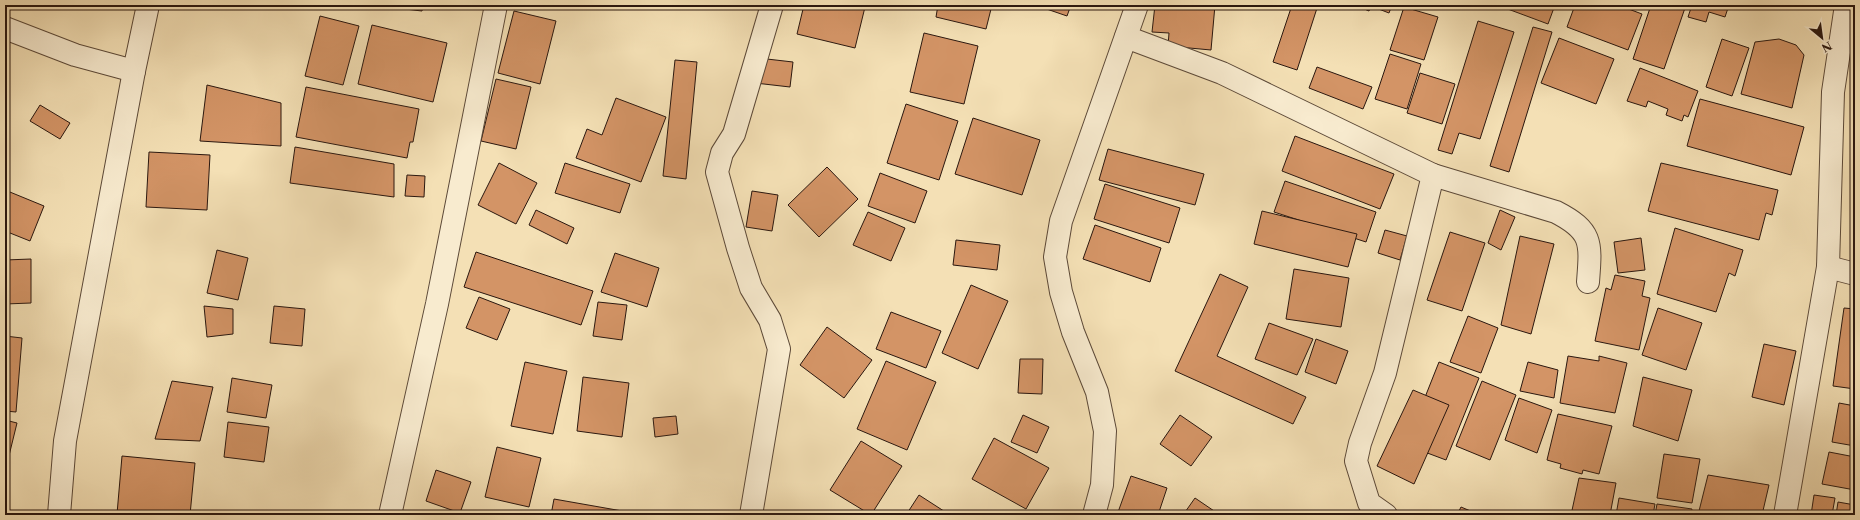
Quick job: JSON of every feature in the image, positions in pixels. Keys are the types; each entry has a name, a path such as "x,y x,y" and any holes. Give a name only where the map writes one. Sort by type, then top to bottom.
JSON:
{"street":[{"path":"59,515 65,441 134,70 148,5"},
{"path":"390,515 437,304 496,5"},
{"path":"751,515 779,348 770,320 751,288 738,248 717,172 722,153 734,134 772,5"},
{"path":"1094,515 1102,485 1105,432 1097,392 1073,332 1061,292 1055,257 1061,221 1137,5"},
{"path":"1785,515 1828,267 1833,92 1846,5"},
{"path":"5,28 75,55 134,70"},
{"path":"1126,37 1222,73 1433,175 1556,212 1574,222 1586,236 1590,254 1588,282"},
{"path":"1386,515 1369,503 1356,461 1360,443 1385,373 1433,175"},
{"path":"1828,267 1855,274"}],"building":[{"path":"371,5 423,5 422,11"},
{"path":"804,5 854,5 865,7 855,48 797,34"},
{"path":"938,5 992,5 986,29 936,17"},
{"path":"1035,5 1071,5 1067,16"},
{"path":"1155,5 1215,5 1211,50 1168,46 1169,33 1152,32"},
{"path":"1292,5 1318,5 1297,70 1273,62"},
{"path":"1355,5 1392,5 1389,13 1371,6 1369,11"},
{"path":"1497,5 1555,5 1548,24"},
{"path":"1575,5 1618,5 1642,14 1628,50 1567,27"},
{"path":"1651,5 1686,5 1664,69 1633,59"},
{"path":"1692,5 1729,5 1725,17 1709,12 1706,22 1688,17"},
{"path":"1404,7 1438,17 1424,60 1390,50"},
{"path":"514,11 556,21 540,84 498,73"},
{"path":"320,16 359,26 343,85 305,76"},
{"path":"1478,21 1514,32 1480,139 1459,133 1452,154 1438,150"},
{"path":"372,25 447,43 433,102 358,84"},
{"path":"1533,27 1552,32 1509,172 1490,166"},
{"path":"924,33 978,46 964,104 910,92"},
{"path":"1559,38 1614,59 1596,104 1541,83"},
{"path":"1722,39 1749,48 1732,96 1706,87"},
{"path":"1779,39 1796,45 1804,55 1792,108 1741,94 1755,42"},
{"path":"1390,54 1421,64 1407,109 1375,99"},
{"path":"758,58 793,62 790,87 755,83"},
{"path":"675,60 697,62 686,179 663,176"},
{"path":"1317,67 1372,87 1363,109 1309,88"},
{"path":"1640,68 1698,91 1688,117 1684,115 1682,121 1666,115 1668,109 1648,101 1646,107 1627,101"},
{"path":"1420,73 1455,84 1442,124 1407,113"},
{"path":"496,79 531,87 516,149 481,141"},
{"path":"207,85 281,103 281,146 200,141"},
{"path":"306,87 419,109 413,142 410,142 407,158 296,137"},
{"path":"616,98 666,117 641,182 576,158 587,129 602,135"},
{"path":"1700,99 1804,127 1791,175 1687,146"},
{"path":"906,104 958,121 939,180 887,163"},
{"path":"40,105 70,123 60,139 30,121"},
{"path":"973,118 1040,140 1022,195 955,174"},
{"path":"1295,136 1394,174 1380,209 1282,171"},
{"path":"295,147 394,164 394,197 290,183"},
{"path":"1108,149 1204,174 1195,205 1099,180"},
{"path":"149,152 210,155 207,210 146,207"},
{"path":"499,163 537,183 516,224 478,205"},
{"path":"565,163 630,184 620,213 555,193"},
{"path":"1661,163 1778,190 1772,215 1766,213 1759,240 1648,211"},
{"path":"827,167 858,199 819,237 788,205"},
{"path":"880,173 927,191 915,223 868,206"},
{"path":"407,175 425,176 424,197 405,196"},
{"path":"1285,181 1376,212 1366,242 1274,212"},
{"path":"1105,184 1180,208 1169,243 1094,219"},
{"path":"5,190 44,206 30,241 5,231"},
{"path":"752,191 778,195 772,231 746,227"},
{"path":"536,210 574,228 567,244 529,225"},
{"path":"1500,210 1515,217 1501,250 1488,243"},
{"path":"1262,211 1357,234 1348,267 1254,244"},
{"path":"868,212 905,228 891,261 853,245"},
{"path":"1095,225 1161,248 1150,282 1083,259"},
{"path":"1675,228 1743,250 1735,276 1729,273 1716,312 1657,294"},
{"path":"1385,230 1407,236 1400,260 1378,253"},
{"path":"1450,232 1485,243 1462,311 1427,300"},
{"path":"1520,236 1554,244 1531,334 1501,325"},
{"path":"1641,238 1645,270 1618,273 1614,242"},
{"path":"956,240 1000,245 997,270 953,265"},
{"path":"217,250 248,258 238,300 207,293"},
{"path":"476,252 593,291 581,325 464,287"},
{"path":"615,253 659,268 647,307 601,292"},
{"path":"31,259 31,303 5,304 5,260"},
{"path":"1294,269 1349,278 1341,327 1286,319"},
{"path":"1220,274 1248,287 1217,356 1306,397 1293,424 1175,371"},
{"path":"1615,275 1645,281 1642,296 1650,298 1639,350 1595,341 1606,288 1611,290"},
{"path":"971,285 1008,301 978,369 942,353"},
{"path":"479,297 510,309 497,340 466,328"},
{"path":"598,302 627,305 622,340 593,336"},
{"path":"204,306 233,309 233,334 207,337"},
{"path":"274,306 305,309 302,346 270,343"},
{"path":"1658,308 1702,323 1686,370 1642,355"},
{"path":"1844,308 1855,309 1855,389 1833,386"},
{"path":"891,312 941,331 926,368 876,349"},
{"path":"1468,316 1498,328 1481,373 1450,362"},
{"path":"1269,323 1313,339 1297,375 1255,359"},
{"path":"827,327 872,360 844,398 800,365"},
{"path":"5,336 22,338 16,412 5,411"},
{"path":"1316,339 1348,351 1336,384 1305,372"},
{"path":"1764,344 1796,351 1784,405 1752,397"},
{"path":"1568,356 1599,361 1599,356 1627,363 1615,413 1560,403"},
{"path":"1020,359 1043,359 1042,394 1018,393"},
{"path":"886,361 936,382 907,450 857,429"},
{"path":"525,362 567,371 553,434 511,426"},
{"path":"1439,362 1479,378 1446,460 1406,445"},
{"path":"1528,362 1558,370 1554,398 1520,391"},
{"path":"583,377 629,383 622,437 577,431"},
{"path":"1643,377 1692,390 1678,441 1633,426"},
{"path":"232,378 272,385 266,418 227,412"},
{"path":"172,381 213,387 200,441 155,439"},
{"path":"1482,381 1516,395 1490,460 1456,446"},
{"path":"1413,390 1449,405 1414,484 1377,466"},
{"path":"1519,398 1552,410 1537,453 1505,440"},
{"path":"1839,403 1855,406 1855,446 1832,442"},
{"path":"1558,414 1612,426 1599,474 1583,470 1582,474 1560,468 1561,464 1547,460"},
{"path":"1023,415 1049,427 1037,453 1011,442"},
{"path":"1180,415 1212,437 1191,466 1160,444"},
{"path":"676,416 678,434 655,437 653,418"},
{"path":"5,420 17,423 5,472"},
{"path":"228,422 269,427 264,462 224,457"},
{"path":"994,438 1049,468 1026,509 972,479"},
{"path":"861,441 902,466 871,515 830,490"},
{"path":"497,447 541,458 529,507 485,497"},
{"path":"1829,452 1855,457 1855,490 1822,484"},
{"path":"1664,454 1700,459 1692,503 1657,498"},
{"path":"122,456 195,463 190,515 117,514"},
{"path":"436,470 471,482 460,513 426,501"},
{"path":"1708,475 1769,485 1762,515 1698,515"},
{"path":"1131,476 1167,488 1158,515 1117,515"},
{"path":"1579,478 1616,483 1610,515 1571,515"},
{"path":"919,495 950,515 906,515"},
{"path":"1814,495 1835,498 1832,515 1811,515"},
{"path":"1195,498 1220,515 1183,515"},
{"path":"1619,498 1655,504 1653,515 1616,515"},
{"path":"554,499 645,515 551,515"},
{"path":"1838,502 1855,505 1855,515 1836,515"},
{"path":"1657,504 1692,509 1691,515 1655,515"},
{"path":"1461,507 1480,515 1457,515"},
{"path":"1259,511 1266,515 1257,515"}]}
